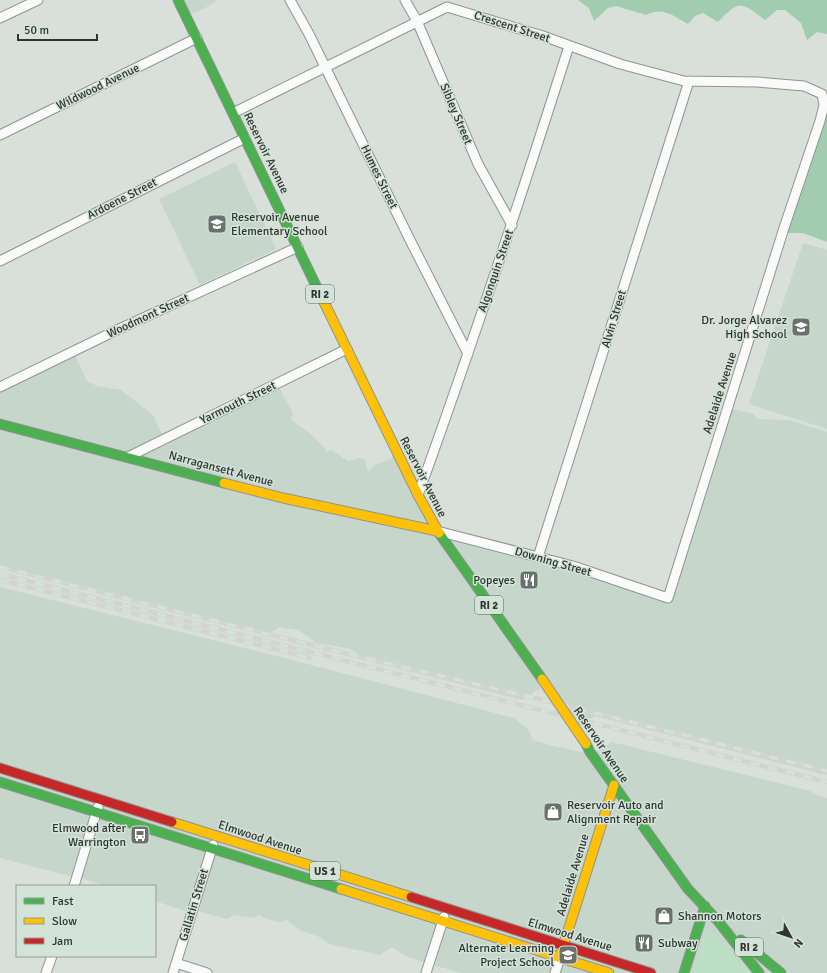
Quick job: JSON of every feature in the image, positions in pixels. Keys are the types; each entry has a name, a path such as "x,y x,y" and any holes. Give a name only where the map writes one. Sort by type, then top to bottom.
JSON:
{"main road":[{"name":"Reservoir Avenue","path":"178,0 418,495 437,531 542,679 590,752 688,889 718,921 759,973"},
{"name":"Narragansett Avenue","path":"0,424 283,498 437,531"},
{"name":"Elmwood Avenue","path":"0,768 651,973"},
{"name":"Elmwood Avenue","path":"0,782 609,973"},
{"name":"Adelaide Avenue","path":"560,958 614,785"},
{"path":"684,973 705,906"},
{"name":"Reservoir Avenue","path":"718,921 781,973"}],"street":[{"path":"0,18 38,0"},
{"name":"Humes Street","path":"290,0 468,354"},
{"name":"Sibley Street","path":"406,0 417,21 478,164 512,225"},
{"name":"Crescent Street","path":"233,113 447,7 543,36 620,64 689,81 757,82 804,86 810,88"},
{"name":"Wildwood Avenue","path":"0,135 197,38"},
{"name":"Algonquin Street","path":"418,495 512,225 569,46"},
{"name":"Alvin Street","path":"538,557 689,81"},
{"name":"Adelaide Avenue","path":"668,598 784,228 820,121 824,105 822,94 810,88"},
{"name":"Ardoene Street","path":"0,261 245,138"},
{"name":"Woodmont Street","path":"0,387 119,329 298,247"},
{"name":"Yarmouth Street","path":"128,458 347,349"},
{"name":"Downing Street","path":"437,531 573,566 668,598"},
{"path":"74,885 100,800"},
{"name":"Gallatin Street","path":"173,973 216,836"},
{"path":"426,973 446,909"},
{"path":"46,973 52,957"},
{"name":"Adelaide Avenue","path":"555,973 560,958"},
{"path":"176,963 207,973"}],"shaded area":[{"path":"175,0 217,0 207,7 183,17"},
{"name":"Reservoir Avenue Elementary School","path":"235,162 276,249 200,285 159,199"},
{"name":"Dr. Jorge Alvarez High School","path":"803,243 827,250 827,429 749,404"},
{"path":"74,353 87,381 97,386 121,390 153,415 164,439 278,386 293,413 291,420 307,431 325,448 326,452 332,450 348,461 360,458 365,460 368,472 374,466 394,457 433,527 664,597 728,408 754,414 757,419 790,420 827,432 827,775 595,716 574,728 542,687 523,700 377,663 350,649 317,643 298,630 280,627 267,635 0,567 0,388"},
{"path":"0,587 300,662 514,718 528,729 533,740 549,745 591,754 612,742 810,791 827,798 827,973 462,973 406,956 392,947 380,955 329,944 322,938 300,930 287,920 278,922 259,915 255,918 234,915 227,919 190,909 188,912 156,901 156,885 103,885 75,876 69,876 0,858"}],"green space":[{"path":"578,0 827,0 827,34 817,32 807,40 801,23 785,10 777,10 765,20 745,6 736,7 718,22 703,13 695,16 688,24 668,13 658,11 646,15 616,6 608,8 594,21 589,8"},
{"path":"827,101 827,242 803,233 784,233"},
{"path":"707,930 714,934 751,973 693,973"}],"railway":[{"path":"0,567 827,771"},
{"path":"0,574 827,782"},
{"path":"0,580 310,658"}],"traffic: fast":[{"path":"178,0 321,296"},
{"path":"0,424 224,483"},
{"path":"439,533 542,679"},
{"path":"586,744 590,752 688,889 718,921 759,973"},
{"path":"0,782 341,889"},
{"path":"684,973 705,906"},
{"path":"741,940 781,973"}],"traffic: slow":[{"path":"321,296 418,495 439,533"},
{"path":"224,483 283,498 437,531"},
{"path":"542,679 586,744"},
{"path":"560,956 614,785"},
{"path":"172,822 411,897"},
{"path":"341,889 609,973"}],"traffic: jam":[{"path":"0,768 172,822"},
{"path":"411,897 651,973"}],"place":[{"name":"Reservoir Avenue Elementary School","path":"217,224"},
{"name":"Dr. Jorge Alvarez High School","path":"801,327"},
{"name":"Popeyes","path":"529,580"},
{"name":"Reservoir Auto and Alignment Repair","path":"553,812"},
{"name":"Elmwood after Warrington","path":"140,835"},
{"name":"Shannon Motors","path":"664,916"},
{"name":"Subway","path":"644,943"},
{"name":"Alternate Learning Project School","path":"568,955"}]}
